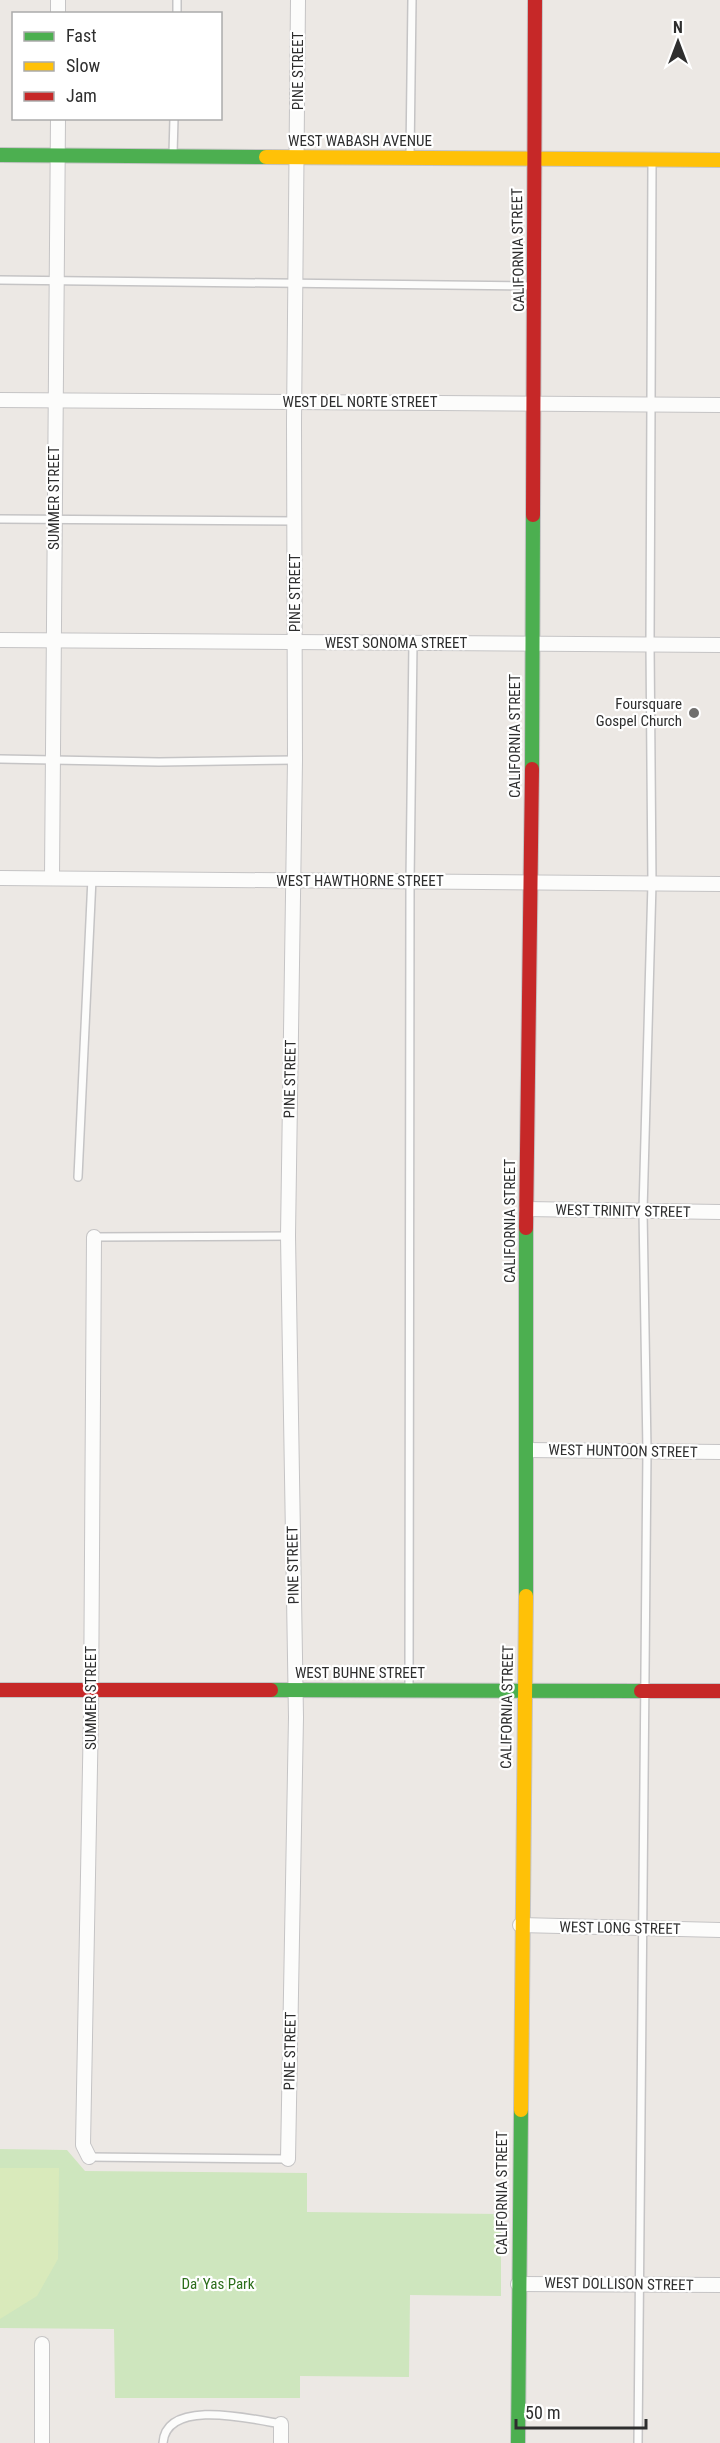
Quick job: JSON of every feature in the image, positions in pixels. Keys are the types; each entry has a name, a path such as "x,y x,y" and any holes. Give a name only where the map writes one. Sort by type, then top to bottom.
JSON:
{"street":[{"name":"PINE STREET","path":"288,2158 294,1690 288,1236 295,760 294,402 298,0"},
{"name":"CALIFORNIA STREET","path":"518,2443 520,1925 531,882 535,0"},
{"name":"SUMMER STREET","path":"52,878 52,640 58,120"},
{"name":"WEST WABASH AVENUE","path":"0,155 720,160"},
{"name":"WEST DEL NORTE STREET","path":"0,400 720,405"},
{"name":"WEST SONOMA STREET","path":"0,640 720,645"},
{"name":"WEST HAWTHORNE STREET","path":"0,878 720,884"},
{"name":"WEST TRINITY STREET","path":"526,1209 720,1212"},
{"name":"SUMMER STREET","path":"89,2157 83,2145 91,1690 94,1238"},
{"name":"WEST HUNTOON STREET","path":"526,1450 720,1452"},
{"name":"WEST BUHNE STREET","path":"0,1690 720,1691"},
{"name":"WEST LONG STREET","path":"520,1925 720,1930"},
{"name":"WEST DOLLISON STREET","path":"518,2284 720,2285"},
{"path":"42,2344 42,2443"},
{"path":"280,2424 280,2443"}],"lane":[{"path":"410,158 412,0"},
{"path":"173,157 174,120"},
{"path":"638,2443 647,1452 643,1211 652,883 650,644 652,159"},
{"path":"0,280 535,286"},
{"path":"0,519 296,521"},
{"path":"409,1690 410,882 413,643"},
{"path":"0,759 159,762 295,760"},
{"path":"78,1177 92,878"},
{"path":"94,1238 288,1236"},
{"path":"89,2157 288,2158"},
{"path":"163,2443 171,2425 184,2417 241,2418 280,2424"}],"green space":[{"name":"Da' Yas Park","path":"0,2149 67,2150 85,2171 307,2173 307,2212 501,2214 501,2296 410,2295 409,2377 300,2376 300,2398 115,2398 114,2329 0,2328"},
{"path":"0,2168 59,2168 58,2259 37,2296 0,2319"}],"traffic: fast":[{"path":"0,155 266,157"},
{"path":"532,769 533,515"},
{"path":"526,1228 526,1596"},
{"path":"271,1690 641,1691"},
{"path":"518,2443 521,2110"}],"traffic: slow":[{"path":"266,157 720,160"},
{"path":"521,2110 526,1596"}],"traffic: jam":[{"path":"533,515 535,0"},
{"path":"526,1228 532,769"},
{"path":"0,1690 271,1690"},
{"path":"641,1691 720,1691"}],"place":[{"name":"Foursquare Gospel Church","path":"694,713"}]}
